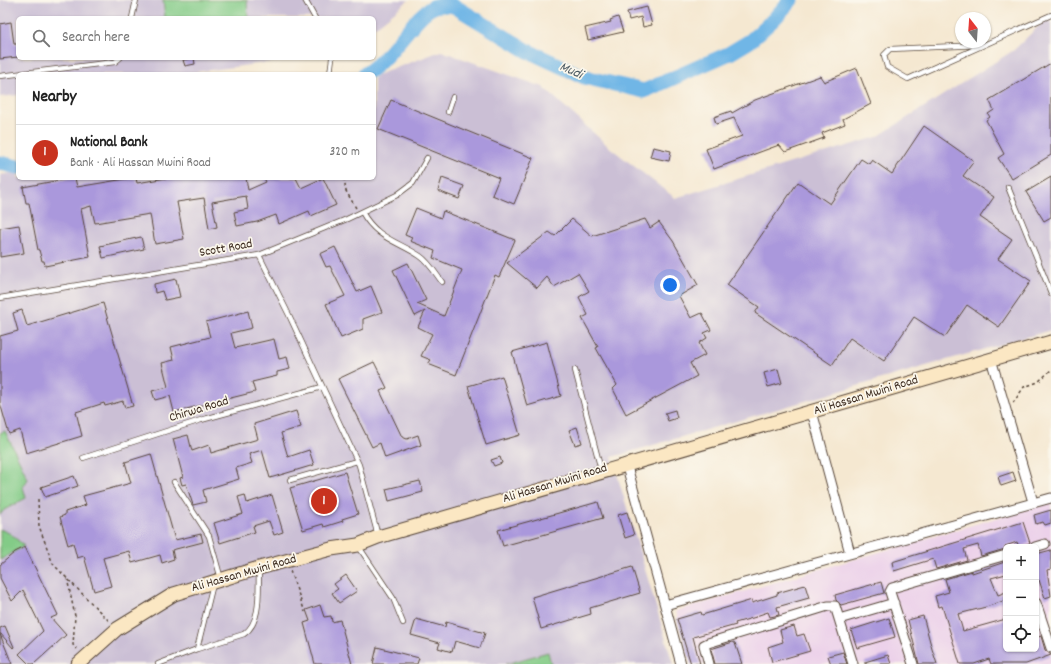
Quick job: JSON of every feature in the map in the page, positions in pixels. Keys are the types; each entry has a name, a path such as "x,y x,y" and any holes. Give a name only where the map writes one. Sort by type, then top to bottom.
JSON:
{"main road":[{"name":"Ali Hassan Mwini Road","path":"81,660 117,629 174,594 259,568 287,562 331,549 358,545 378,537 601,470 810,413 852,398 1051,342"}],"street":[{"path":"991,359 1033,502"},
{"path":"810,413 814,419 850,553"},
{"path":"626,463 681,664"},
{"path":"665,605 1051,498"},
{"path":"1039,546 1045,544"},
{"path":"913,664 890,592 895,586 1003,556"},
{"path":"839,619 894,603"},
{"path":"709,664 704,649 704,645 708,643 828,606 835,606 852,664"},
{"path":"1039,612 1051,648"}],"lane":[{"path":"132,16 136,0"},
{"path":"305,0 314,16"},
{"path":"991,41 1051,15"},
{"path":"981,45 908,79 887,67 884,55 890,48 981,45"},
{"path":"33,72 115,62 118,60"},
{"path":"330,72 332,60"},
{"path":"0,76 16,74"},
{"path":"448,112 454,97"},
{"name":"Scott Road","path":"0,298 258,255 360,213 397,194 413,183 427,158"},
{"path":"1008,187 1051,293"},
{"path":"360,213 368,223 385,238 421,257 442,282"},
{"path":"258,255 289,315 357,461 378,537"},
{"path":"575,370 601,470"},
{"name":"Chirwa Road","path":"83,458 201,420 322,387"},
{"path":"290,480 357,461"},
{"path":"174,482 209,536 217,582 197,649"},
{"path":"358,545 393,598 403,624"},
{"path":"158,664 197,649 244,634 250,630 255,619 259,568"}],"path":[{"path":"344,180 346,191 360,213"},
{"path":"1006,413 1024,387 1038,382 1051,370"},
{"path":"38,499 39,526 53,564 117,629"},
{"path":"287,562 304,612"},
{"path":"67,578 75,616 73,645 81,660"}],"shaded area":[{"path":"0,0 409,0 376,26 376,16 16,16 16,60 288,60 194,72 16,72 16,95 0,97"},
{"path":"1051,14 1051,330 612,457 673,664 0,664 0,175 16,172 16,180 376,180 376,76 441,51 543,87 608,146 675,198 877,137 1014,50"},
{"path":"1051,502 1051,664 691,664 676,611"}],"green space":[{"path":"163,0 247,0 248,16 165,16"},
{"path":"5,431 28,479 23,487 26,498 4,510 0,515 0,433"},
{"path":"0,529 11,534 24,546 0,560"},
{"path":"548,652 551,664 506,664"}],"building":[{"path":"647,7 652,25 643,27 641,17 629,20 627,12"},
{"path":"618,17 623,32 588,40 585,28 611,22 610,20"},
{"path":"11,22 14,44 16,44 16,57 0,59 0,24"},
{"path":"183,60 194,60 195,64 185,66"},
{"path":"1051,63 1051,155 1012,179 998,158 1004,154 986,120 990,117 988,114 994,110 989,100"},
{"path":"857,68 871,104 843,119 845,124 822,133 824,138 785,152 779,145 714,169 706,149 742,136 734,118 716,124 714,117 731,111 732,113 755,100 820,76 824,82"},
{"path":"391,100 533,158 514,204 492,195 499,178 378,129"},
{"path":"924,126 974,161 963,176 994,197 980,217 1012,239 998,259 1031,281 999,327 967,305 945,337 914,317 884,361 850,338 832,365 755,313 759,307 727,285 798,182 830,204 861,159 869,164 872,160 892,174"},
{"path":"653,147 671,151 669,161 650,157"},
{"path":"1051,177 1051,217 1044,221 1026,192"},
{"path":"442,178 464,186 459,199 438,191"},
{"path":"60,180 75,180 77,187 119,180 136,180 137,183 154,180 246,180 248,190 266,182 265,180 297,180 301,188 319,180 324,180 336,205 311,216 309,211 279,224 276,215 257,222 237,226 234,212 248,209 246,196 212,202 217,227 209,229 204,198 177,202 184,239 155,244 150,214 95,223 91,206 81,209 90,257 45,266 38,250 29,203 26,203 23,187"},
{"path":"416,208 441,218 443,211 515,240 499,277 495,275 456,375 428,364 431,360 421,356 432,334 418,327 425,311 415,316 393,270 408,263 426,300 417,304 444,316 462,270 433,258 435,251 410,241 412,238 405,235"},
{"path":"572,219 592,236 645,219 650,228 659,222 673,241 698,285 679,296 691,318 702,313 711,330 704,333 707,338 699,343 705,355 690,363 697,376 626,414 613,389 617,385 596,348 598,347 582,318 588,315 579,297 589,291 578,273 554,287 547,277 537,288 507,263 549,232 555,236"},
{"path":"19,225 24,253 0,257 0,228"},
{"path":"141,237 144,249 103,258 100,246"},
{"path":"335,247 357,292 371,286 382,312 363,319 363,329 341,338 326,304 345,296 330,266 326,267 320,254"},
{"path":"176,279 180,297 165,300 162,291 155,293 154,284"},
{"path":"103,303 133,406 125,408 123,401 105,406 104,403 76,412 82,436 26,453 20,430 9,434 0,403 0,336 18,331 13,313 22,310 27,326"},
{"path":"248,311 252,328 231,333 235,348 274,339 279,359 287,357 290,369 277,372 277,376 252,382 255,392 174,412 170,396 155,400 152,391 168,387 162,363 174,360 171,347 210,337 206,322"},
{"path":"547,342 561,396 527,406 512,352"},
{"path":"374,362 387,388 380,391 402,437 407,439 418,435 421,445 385,458 380,443 372,447 338,379"},
{"path":"778,369 782,383 768,387 764,373"},
{"path":"502,376 520,435 486,445 468,386"},
{"path":"675,410 677,418 668,421 665,413"},
{"path":"296,411 301,427 281,433 288,457 309,450 314,465 270,478 262,450 249,454 252,463 236,468 239,479 203,490 206,502 193,505 186,484 182,485 180,478 183,477 173,439 188,435 192,451 209,445 211,453 258,439 254,424"},
{"path":"577,427 582,443 575,445 569,430"},
{"path":"151,454 175,540 201,534 203,542 172,550 174,559 162,563 160,555 132,563 129,551 103,558 111,586 94,591 84,556 77,558 73,543 68,545 60,517 65,515 65,512 86,505 83,496 131,483 125,462"},
{"path":"500,457 502,463 494,466 491,460"},
{"path":"345,472 358,514 324,527 323,524 303,530 290,488"},
{"path":"1013,472 1016,481 1001,486 998,477"},
{"path":"74,476 78,486 45,497 41,487"},
{"path":"420,481 423,492 389,501 386,489"},
{"path":"245,495 247,503 272,495 283,532 274,535 269,521 253,526 255,532 220,543 214,523 243,514 238,497"},
{"path":"598,502 603,518 503,546 498,530"},
{"path":"1051,510 1051,523 1045,525 1043,522 1036,524 1034,515"},
{"path":"627,512 634,535 625,538 618,515"},
{"path":"1023,522 1030,543 1018,544 1017,542 1003,544 1003,550 981,556 978,545 964,549 967,560 936,569 933,559 894,571 892,562"},
{"path":"25,547 58,615 51,618 66,635 34,664 29,664 19,654 43,631 23,590 12,601 0,578 0,565 15,552"},
{"path":"1051,550 1051,569 1047,570 1051,596 1045,598 1039,580 1039,553"},
{"path":"1003,563 1003,575 991,578 998,595 1003,593 1003,601 958,614 963,631 1003,620 1003,652 1039,652 1039,637 1041,636 1045,650 1051,655 1026,664 991,664 989,659 974,664 960,664 942,606 938,607 935,596 949,592 945,579 972,571 972,573"},
{"path":"632,567 640,593 590,608 591,614 541,629 532,597"},
{"path":"346,575 357,591 339,603 332,593 338,589 334,584"},
{"path":"881,582 884,593 841,605 836,600 835,595"},
{"path":"805,585 809,598 777,607 779,615 770,617 768,612 735,623 736,625 693,637 700,664 691,664 677,619 701,612 702,615 752,600 752,603 777,595 777,593"},
{"path":"320,605 324,617 331,616 332,622 340,620 352,664 315,664 304,623 310,621 306,610"},
{"path":"923,616 937,664 919,664 908,620"},
{"path":"889,618 895,637 857,648 851,630"},
{"path":"416,619 445,627 446,622 485,633 480,648 455,641 452,652 438,648 440,643 411,635"},
{"path":"5,626 14,647 13,648 0,633 0,628"},
{"path":"794,626 797,636 804,634 810,651 772,662 768,647 783,642 780,630"},
{"path":"0,634 12,664 0,664"},
{"path":"733,642 735,643 742,664 715,664 711,649"},
{"path":"377,647 419,658 417,664 373,664"},
{"path":"843,652 847,664 831,664 828,656"},
{"path":"888,655 891,664 865,664 865,662"}],"waterway":[{"name":"Mudi","path":"368,72 383,59 419,17 435,6 446,5 454,6 528,51 584,77 644,91 730,53 750,41 774,19 791,0"},
{"name":"Mudi","path":"0,163 16,167"}],"place":[{"name":"National Bank","path":"324,501"}]}
